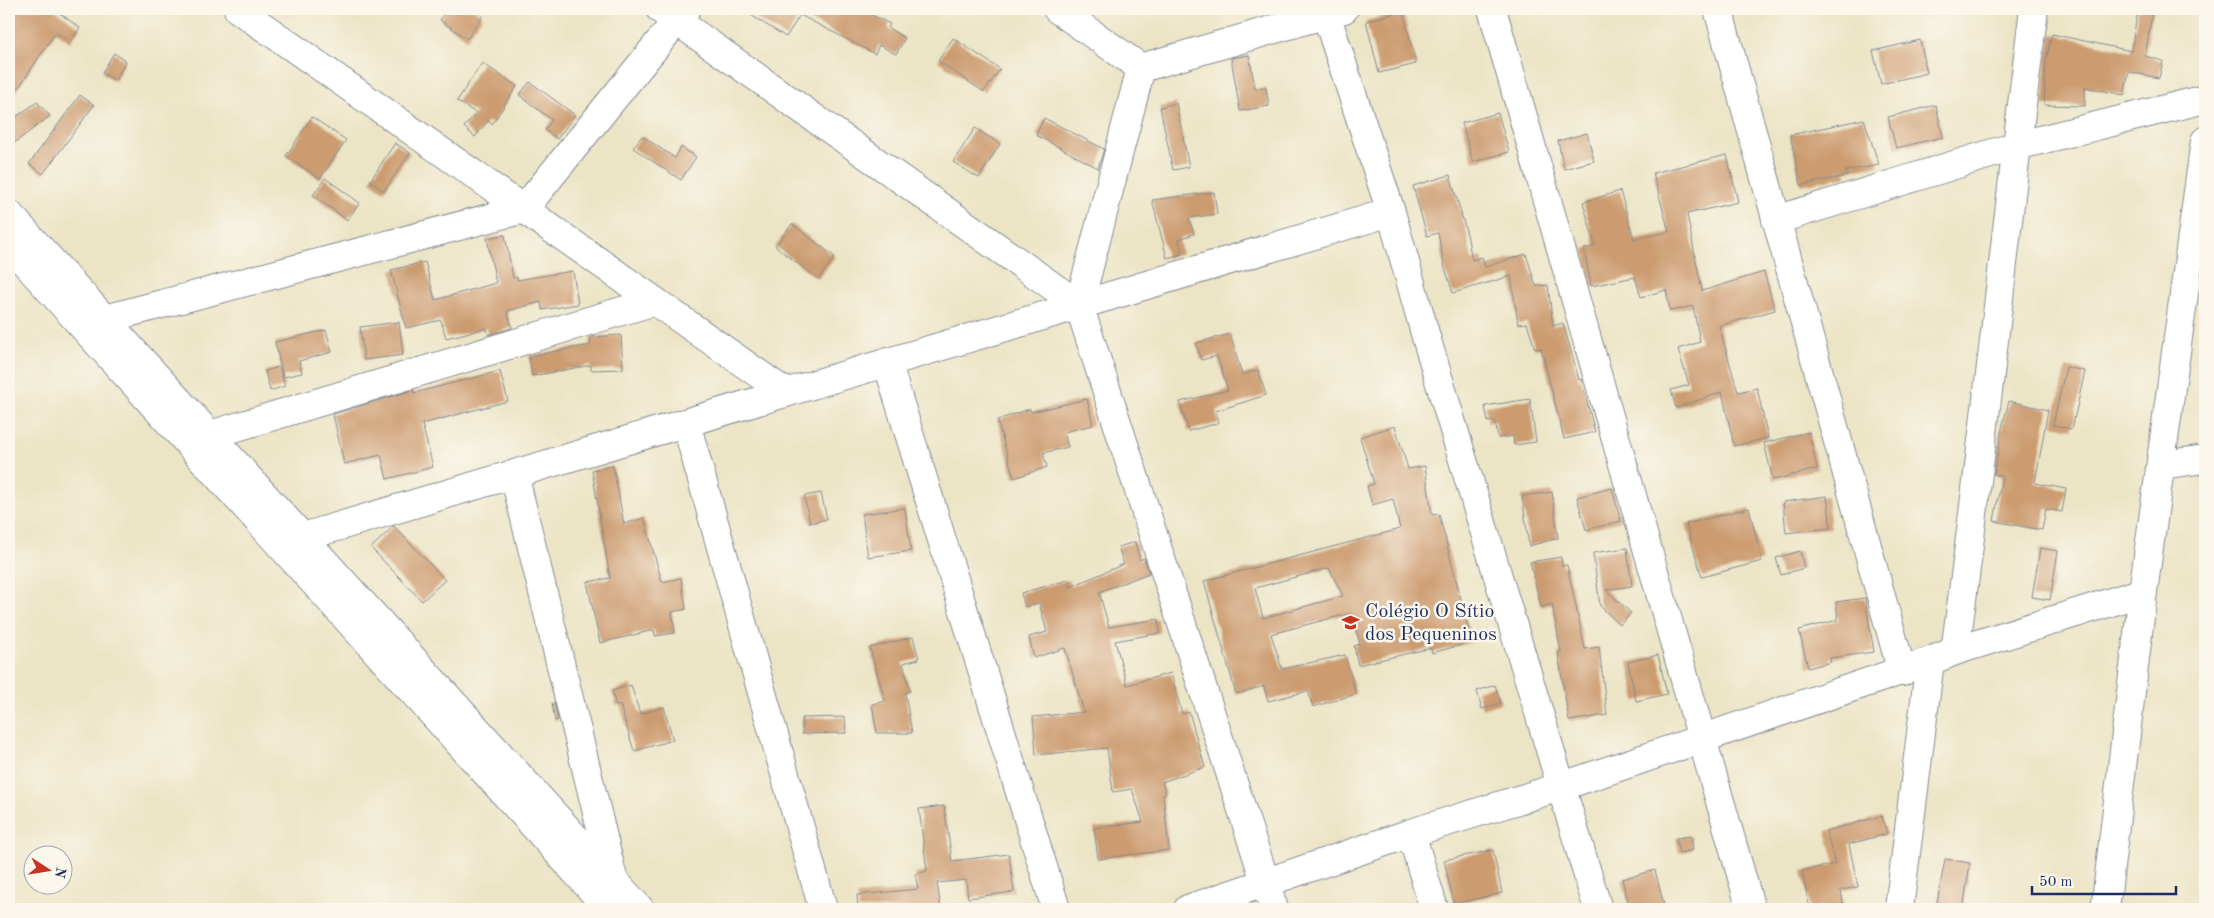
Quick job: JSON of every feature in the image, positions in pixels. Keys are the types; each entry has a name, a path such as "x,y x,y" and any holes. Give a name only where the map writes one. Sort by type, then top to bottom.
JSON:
{"street":[{"path":"238,9 786,393"},
{"path":"1057,9 1141,68"},
{"path":"1492,9 1751,909"},
{"path":"1718,9 1902,672"},
{"path":"1955,651 1976,504 2016,146 2034,9"},
{"path":"1141,68 1332,10 1431,356 1598,909"},
{"path":"105,319 524,209 674,13 1079,305"},
{"path":"1141,68 1079,305 1274,909"},
{"path":"1776,220 2016,146 2205,99"},
{"path":"2105,909 2143,592 2205,141"},
{"path":"302,537 1391,212"},
{"path":"9,214 640,909"},
{"path":"9,245 609,909"},
{"path":"210,435 655,301"},
{"path":"887,362 1056,909"},
{"path":"686,423 823,909"},
{"path":"2161,465 2205,459"},
{"path":"514,474 613,880"},
{"path":"1188,909 1411,833 1560,787 1902,672 1955,651 2143,592"},
{"path":"1899,909 1930,660"},
{"path":"1411,833 1434,909"}],"building":[{"path":"9,9 54,9 80,28 70,42 56,32 9,102"},
{"path":"447,9 473,9 483,16 467,39 440,20"},
{"path":"741,9 860,9 890,24 888,28 905,38 896,54 879,45 875,54 800,15 786,37"},
{"path":"2138,9 2153,9 2145,56 2163,61 2159,78 2129,72 2124,95 2085,87 2085,106 2044,105 2046,60 2052,34 2131,51"},
{"path":"1403,11 1416,64 1379,73 1366,21"},
{"path":"953,38 1000,69 984,92 938,61"},
{"path":"1920,40 1927,73 1881,84 1873,51"},
{"path":"114,53 126,61 115,81 102,73"},
{"path":"1249,55 1255,89 1266,88 1269,106 1240,111 1231,58"},
{"path":"482,63 517,86 492,124 488,121 475,137 464,127 476,113 457,101"},
{"path":"530,82 575,115 557,139 545,130 552,120 519,95"},
{"path":"80,95 94,105 43,174 29,164"},
{"path":"37,102 50,116 9,147 9,122"},
{"path":"1176,103 1189,167 1173,170 1160,107"},
{"path":"1936,105 1943,137 1896,148 1888,117"},
{"path":"1498,113 1509,152 1473,162 1462,123"},
{"path":"312,117 346,140 320,179 286,156"},
{"path":"1044,118 1104,149 1098,168 1036,135"},
{"path":"1864,119 1879,165 1846,171 1847,176 1801,185 1790,135"},
{"path":"975,128 1000,144 979,178 953,162"},
{"path":"1587,133 1594,161 1564,169 1558,141"},
{"path":"642,136 675,158 681,147 696,157 681,180 633,148"},
{"path":"395,143 410,153 384,191 370,181"},
{"path":"1727,155 1738,202 1687,214 1702,291 1764,272 1775,310 1719,326 1738,392 1757,388 1768,438 1734,446 1722,392 1676,408 1671,390 1689,385 1678,349 1700,342 1693,306 1670,311 1666,290 1641,297 1635,277 1591,286 1584,249 1595,246 1583,202 1620,191 1634,239 1669,232 1653,173"},
{"path":"1450,175 1467,234 1472,260 1482,257 1485,267 1526,254 1536,286 1548,285 1553,326 1563,323 1595,432 1564,439 1541,348 1535,349 1527,323 1518,324 1511,276 1453,293 1444,265 1438,233 1427,236 1413,186"},
{"path":"325,178 360,203 347,220 313,195"},
{"path":"1214,192 1217,214 1189,218 1194,234 1179,239 1182,254 1167,258 1152,200"},
{"path":"792,224 835,257 818,279 775,246"},
{"path":"505,235 513,278 517,277 517,280 573,271 578,304 542,310 541,302 507,311 512,328 488,335 487,328 446,338 441,320 406,328 391,270 425,262 435,300 496,283 487,238"},
{"path":"399,322 403,355 364,360 360,327"},
{"path":"326,330 332,352 299,361 302,373 283,377 275,342"},
{"path":"1230,334 1242,375 1258,370 1266,395 1216,411 1219,423 1188,431 1180,402 1228,390 1217,356 1201,360 1196,343"},
{"path":"621,335 623,369 591,370 591,365 532,376 529,356 590,345 591,337"},
{"path":"279,367 285,386 270,391 265,371"},
{"path":"2066,367 2085,371 2072,429 2053,425"},
{"path":"500,371 508,401 422,424 433,467 387,479 381,455 344,464 333,414 413,390 414,393"},
{"path":"1087,399 1093,425 1064,432 1068,447 1043,453 1047,467 1014,478 997,420 1030,409 1031,412"},
{"path":"1530,399 1536,442 1514,445 1513,436 1498,438 1495,421 1488,422 1485,406"},
{"path":"2009,401 2048,410 2035,483 2066,489 2062,512 2046,509 2042,530 1994,521 2002,476 1994,474"},
{"path":"1395,426 1408,469 1425,466 1432,515 1439,514 1472,642 1432,653 1431,648 1358,665 1354,646 1360,644 1351,613 1271,634 1282,669 1345,655 1356,694 1313,707 1308,691 1268,701 1264,686 1236,694 1204,581 1400,529 1393,499 1372,505 1367,486 1374,484 1360,437","holes":["1329,568 1343,596 1263,618 1255,588"]},
{"path":"1809,432 1817,469 1773,480 1764,443"},
{"path":"613,466 624,524 644,518 662,582 681,578 686,609 672,612 675,633 655,636 654,630 600,643 587,582 610,578 592,470"},
{"path":"1612,488 1621,521 1586,530 1577,497"},
{"path":"1552,492 1558,538 1529,546 1522,496"},
{"path":"821,493 827,519 810,523 804,496"},
{"path":"1827,496 1831,528 1786,533 1783,502"},
{"path":"905,508 911,551 868,557 862,514"},
{"path":"1749,508 1762,561 1702,577 1686,524"},
{"path":"394,526 445,580 422,601 371,548"},
{"path":"1135,542 1140,560 1144,558 1149,573 1099,592 1109,627 1158,619 1160,633 1115,641 1127,685 1171,673 1182,714 1189,712 1205,767 1162,782 1166,794 1163,795 1169,850 1098,859 1094,828 1143,822 1132,789 1113,792 1107,748 1036,755 1033,717 1084,712 1065,648 1034,658 1029,637 1047,632 1039,603 1025,607 1021,593 1068,580 1070,587 1124,564 1118,547"},
{"path":"1627,548 1632,586 1606,590 1631,613 1620,625 1600,606 1593,553"},
{"path":"2040,548 2058,551 2050,600 2032,597"},
{"path":"1800,551 1804,568 1781,575 1776,558"},
{"path":"1561,557 1562,566 1567,565 1585,649 1599,647 1607,715 1569,721 1558,653 1561,652 1552,604 1541,607 1530,562"},
{"path":"1865,598 1874,652 1830,658 1831,662 1808,668 1799,630 1838,620 1836,602"},
{"path":"913,637 919,659 903,663 910,691 905,693 912,733 877,733 872,704 885,701 870,648"},
{"path":"1658,655 1667,694 1636,701 1628,662"},
{"path":"631,685 640,714 664,707 673,740 634,751 620,705 616,706 612,691"},
{"path":"1495,685 1501,703 1482,709 1477,691"},
{"path":"554,702 558,720 555,721 552,703"},
{"path":"845,717 846,733 802,734 802,718"},
{"path":"944,806 952,861 1009,854 1014,892 968,898 966,880 937,883 941,909 858,909 857,895 918,889 915,874 927,871 919,809"},
{"path":"1882,816 1887,834 1849,844 1858,887 1841,890 1844,909 1810,909 1802,871 1835,864 1826,831"},
{"path":"1691,836 1693,850 1679,853 1676,838"},
{"path":"1493,850 1502,893 1454,904 1444,860"},
{"path":"1945,859 1970,863 1963,909 1936,909"},
{"path":"1655,870 1665,909 1630,909 1622,879"}],"place":[{"name":"Colégio O Sítio dos Pequeninos","path":"1351,623"}]}
